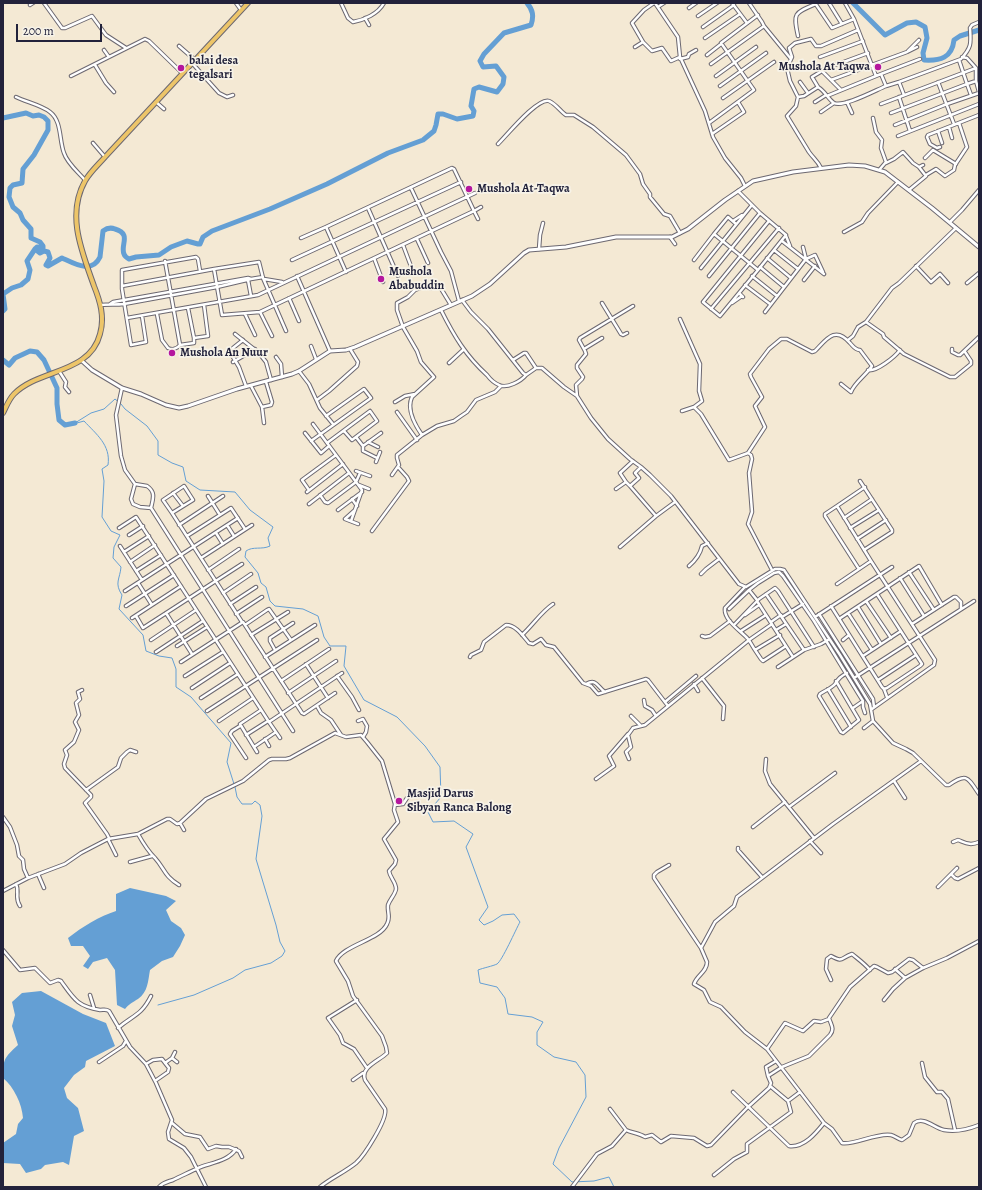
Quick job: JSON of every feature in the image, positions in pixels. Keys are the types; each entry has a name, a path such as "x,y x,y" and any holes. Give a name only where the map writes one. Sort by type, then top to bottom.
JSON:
{"main road":[{"path":"3,413 10,399 18,391 36,380 58,372 81,360 94,348 99,338 102,326 101,305 79,237 76,218 79,196 86,180 105,157 248,3"}],"street":[{"path":"44,3 62,28 92,16 106,35 126,48"},
{"path":"236,3 241,10"},
{"path":"341,3 351,21 354,22 377,11 384,3"},
{"path":"696,50 689,54 688,57 680,58 671,61 662,48 660,47 653,51 646,46 632,23 644,10 654,3 658,7 678,37 680,58 705,111 712,134 725,158 741,178 745,186"},
{"path":"658,7 664,3"},
{"path":"689,8 696,3"},
{"path":"698,16 717,3"},
{"path":"749,3 764,26 791,60"},
{"path":"829,3 842,24"},
{"path":"845,3 854,19 876,76"},
{"path":"703,27 733,4 747,23"},
{"path":"798,36 795,21 796,16 802,10 816,4 831,27 834,28 854,19"},
{"path":"705,38 740,14"},
{"path":"706,54 758,15"},
{"path":"365,18 369,25"},
{"path":"868,52 824,69 812,77 818,87 834,103 839,104 847,102 886,86 959,60 969,48 972,36 970,29 971,26 979,22"},
{"path":"711,64 764,26"},
{"path":"822,168 809,152 787,118 787,115 798,103 798,97 790,81 787,68 792,56 789,48 794,43 811,39 816,46 821,46 858,30"},
{"path":"71,76 144,39 147,39 182,73"},
{"path":"907,52 919,40"},
{"path":"820,57 863,41"},
{"path":"635,47 643,42"},
{"path":"709,123 754,90 721,44"},
{"path":"179,46 194,61 219,93 227,96 233,95"},
{"path":"716,76 756,47"},
{"path":"831,80 917,48"},
{"path":"104,50 109,57"},
{"path":"720,86 766,53"},
{"path":"895,125 979,92 976,81 976,68 967,58 962,58"},
{"path":"815,102 826,95 920,59"},
{"path":"959,60 971,95"},
{"path":"723,98 774,62"},
{"path":"95,65 114,92"},
{"path":"881,104 976,68"},
{"path":"822,71 841,90"},
{"path":"881,74 886,86"},
{"path":"891,113 976,81"},
{"path":"800,82 808,93"},
{"path":"899,82 904,95"},
{"path":"938,82 954,124"},
{"path":"798,97 818,87"},
{"path":"16,97 51,112 60,132 64,154 86,180"},
{"path":"899,97 910,131"},
{"path":"498,144 533,107 543,101 550,102 566,115 574,115 602,133 626,156 640,174 643,184 650,194 650,197 664,214 670,216 680,233"},
{"path":"156,102 164,109"},
{"path":"712,134 744,112 738,102"},
{"path":"847,102 852,113"},
{"path":"821,112 834,103"},
{"path":"898,136 979,104"},
{"path":"940,147 937,148 930,144 927,137 928,135 979,115"},
{"path":"873,118 876,132 883,141 881,148 886,163"},
{"path":"909,190 926,175 937,169 944,176 947,176 953,172 956,164 967,147 959,123"},
{"path":"949,127 952,138"},
{"path":"938,132 942,142"},
{"path":"93,143 105,157"},
{"path":"925,158 933,150 956,164"},
{"path":"880,169 902,152 913,163 920,167 926,175"},
{"path":"920,167 923,164"},
{"path":"81,360 92,370 122,388 141,394 166,405 179,408 188,406 246,386 266,382 299,371 330,351 350,349 472,296 490,284 526,251 566,247 616,237 670,237 688,229 753,181 765,177 840,165 858,165 880,169 950,222 979,247"},
{"path":"301,238 453,168 478,219"},
{"path":"292,260 461,182"},
{"path":"844,232 862,222 868,213 898,182"},
{"path":"411,188 440,252 451,271 460,301 488,329 521,372 526,375"},
{"path":"950,222 979,190"},
{"path":"738,191 760,213 786,235 790,246"},
{"path":"127,318 220,302 268,291 282,282 425,217 475,192"},
{"path":"701,268 752,205"},
{"path":"214,269 222,315 260,312 274,304 432,232 481,207"},
{"path":"368,208 382,236 398,276"},
{"path":"733,221 746,212"},
{"path":"709,276 760,213"},
{"path":"694,260 728,217 736,224"},
{"path":"769,221 704,300 704,303 720,316 786,235"},
{"path":"539,249 543,223"},
{"path":"326,227 346,272"},
{"path":"712,309 779,228"},
{"path":"848,340 853,336 858,327 866,322 892,288 956,228"},
{"path":"714,234 758,270"},
{"path":"670,237 675,244"},
{"path":"417,239 428,263"},
{"path":"765,312 806,259 815,255 824,274 815,266 806,259 790,246 782,240"},
{"path":"403,245 412,269"},
{"path":"803,247 806,259"},
{"path":"774,250 798,269"},
{"path":"142,316 146,342 131,344 124,304 122,270 165,261 196,257 198,259 200,271"},
{"path":"374,258 383,282"},
{"path":"767,258 791,278"},
{"path":"165,261 180,345"},
{"path":"122,286 259,261 268,291 286,331"},
{"path":"804,280 815,266"},
{"path":"916,266 931,282 940,274 948,283"},
{"path":"760,267 784,287"},
{"path":"968,283 979,272"},
{"path":"297,276 330,351"},
{"path":"752,276 777,296"},
{"path":"110,304 113,306 249,279 263,278 282,282"},
{"path":"249,279 251,296"},
{"path":"745,285 770,304"},
{"path":"422,435 414,423 409,406 412,397 434,377 421,362 417,351 403,327 397,310 397,303 420,288 426,286 430,288 440,287 451,305"},
{"path":"729,306 743,296 739,293"},
{"path":"101,305 124,300 170,294"},
{"path":"289,298 299,321"},
{"path":"602,303 621,334 623,335 627,333"},
{"path":"194,338 208,336 204,305"},
{"path":"577,396 576,385 583,377 577,366 585,356 584,349 579,340 580,336 633,306"},
{"path":"157,314 164,344 170,349 177,348 180,345 194,342 188,308"},
{"path":"441,310 463,350 481,370 495,383 501,386"},
{"path":"260,312 272,336"},
{"path":"245,314 255,335"},
{"path":"680,319 688,334 700,364 699,391 702,401 694,407 682,411"},
{"path":"866,322 883,334 884,337 904,354 952,378 971,364 971,361 965,352"},
{"path":"235,334 255,350 266,362 271,380"},
{"path":"694,407 701,414 729,460 748,452 765,427 755,406 762,397 750,374 770,349 781,339 787,339 812,352 815,351 828,337 834,334 840,335 848,340 856,350 860,350 871,364 871,367 852,387 851,392 840,384"},
{"path":"952,349 952,352 958,355 965,352 979,337"},
{"path":"584,349 602,338"},
{"path":"243,340 230,352 246,386"},
{"path":"311,346 316,359"},
{"path":"317,400 357,366 358,362 350,349"},
{"path":"234,362 255,350"},
{"path":"449,363 463,350"},
{"path":"868,370 873,370 892,358 900,350"},
{"path":"513,360 526,353 536,368"},
{"path":"276,357 282,364 282,377"},
{"path":"392,475 398,467 399,463 397,455 422,435 437,426 454,421 467,412 476,400 495,392 501,386 517,382 536,368 542,368 577,396 608,439 641,467 675,502 739,584 746,587"},
{"path":"299,371 309,384 320,408 333,424"},
{"path":"58,372 66,382 65,388 69,392"},
{"path":"262,407 271,405 272,402 266,382"},
{"path":"251,386 262,407 264,423"},
{"path":"122,388 116,414 121,456 125,470 135,484 147,486 153,492 154,497 151,508 293,731"},
{"path":"311,441 371,398 364,389 326,416"},
{"path":"395,402 405,396 416,394"},
{"path":"327,443 344,430 370,412 377,421 352,440 344,430"},
{"path":"397,412 417,440"},
{"path":"313,424 362,490 352,521"},
{"path":"305,433 320,453 329,446"},
{"path":"363,446 381,433"},
{"path":"356,437 363,446 363,451 377,458"},
{"path":"368,442 378,446"},
{"path":"376,462 380,452"},
{"path":"748,452 752,459 749,473 752,512 748,522 748,527 772,570"},
{"path":"336,455 302,480 308,491 343,464"},
{"path":"633,461 620,473 656,516"},
{"path":"372,531 409,481 398,467"},
{"path":"630,486 639,478 635,473 641,467"},
{"path":"356,471 370,476"},
{"path":"320,495 325,502 328,503 356,482 360,472"},
{"path":"308,504 349,473"},
{"path":"860,480 892,530 892,532 864,550"},
{"path":"616,489 626,482"},
{"path":"135,484 131,498 133,504 140,507 151,508"},
{"path":"358,485 369,489"},
{"path":"172,513 193,500 184,486 163,500 236,614 303,714 335,693"},
{"path":"859,569 825,514 865,487"},
{"path":"338,510 362,492"},
{"path":"173,493 183,506"},
{"path":"208,496 220,515"},
{"path":"179,525 223,496"},
{"path":"352,499 357,506"},
{"path":"844,518 872,499"},
{"path":"620,547 675,502"},
{"path":"837,506 935,660 934,665 873,708"},
{"path":"187,536 231,508 245,530"},
{"path":"355,510 344,519 358,524"},
{"path":"850,528 879,510"},
{"path":"119,528 136,517 143,526 215,640 280,738"},
{"path":"125,591 238,518"},
{"path":"857,539 886,520"},
{"path":"227,525 234,536"},
{"path":"200,558 252,525"},
{"path":"129,535 143,526"},
{"path":"216,533 223,544"},
{"path":"124,552 149,536"},
{"path":"689,566 698,558 702,546 708,543"},
{"path":"120,546 142,580"},
{"path":"130,562 155,546"},
{"path":"208,570 239,549"},
{"path":"136,571 161,555"},
{"path":"701,574 719,559"},
{"path":"837,584 871,561"},
{"path":"136,616 143,628 242,564"},
{"path":"839,619 917,566 921,567 942,605"},
{"path":"815,619 819,614 892,567"},
{"path":"729,609 757,582 772,570 777,568 784,570 804,603"},
{"path":"786,646 763,660 761,659 749,640 725,614 725,608 746,587 779,572 804,603 873,708"},
{"path":"909,572 934,610"},
{"path":"223,593 251,574"},
{"path":"126,606 174,575"},
{"path":"900,578 924,616"},
{"path":"138,583 152,605"},
{"path":"132,618 181,586"},
{"path":"230,604 256,587"},
{"path":"734,625 757,601 775,588 814,647"},
{"path":"749,590 780,635 793,657"},
{"path":"766,594 804,650"},
{"path":"877,594 922,664 884,689"},
{"path":"236,614 262,597"},
{"path":"912,624 952,598 956,597 961,602 961,609"},
{"path":"866,601 891,638"},
{"path":"853,683 858,676 919,635 974,601"},
{"path":"596,780 614,766 609,756 633,728 640,725 645,725 771,623 804,603"},
{"path":"522,635 531,627 536,619 553,604"},
{"path":"743,616 760,605"},
{"path":"831,606 884,689 887,698"},
{"path":"858,607 881,644"},
{"path":"181,662 228,631 268,609 291,640"},
{"path":"151,640 196,610"},
{"path":"251,635 288,612"},
{"path":"166,613 192,654"},
{"path":"848,613 872,650"},
{"path":"819,614 874,701 873,721 893,743 906,749 946,785 949,786 960,778 965,778 971,783 979,794"},
{"path":"741,631 766,615"},
{"path":"156,652 203,621"},
{"path":"702,636 710,636 730,621"},
{"path":"275,650 270,639 293,623"},
{"path":"776,630 786,624"},
{"path":"265,657 315,625"},
{"path":"470,657 481,650 484,642 506,625 514,626 529,644 533,644 541,639 546,645 554,647 582,683 591,686 598,694 606,693 646,679 668,706"},
{"path":"177,646 207,627"},
{"path":"863,656 901,631"},
{"path":"755,650 780,635"},
{"path":"842,640 849,635"},
{"path":"778,667 804,650 835,639"},
{"path":"207,711 316,640"},
{"path":"829,640 863,702 865,713"},
{"path":"281,681 329,649"},
{"path":"185,676 223,652"},
{"path":"878,680 916,655"},
{"path":"288,692 336,661"},
{"path":"192,688 230,663"},
{"path":"306,664 328,698"},
{"path":"836,681 859,720 841,732 820,698 820,694 834,685 836,681 850,672"},
{"path":"246,735 282,714 342,673"},
{"path":"201,698 238,674"},
{"path":"337,676 359,710"},
{"path":"665,702 696,676"},
{"path":"702,678 724,706 723,719"},
{"path":"586,684 595,682 606,693"},
{"path":"694,684 698,691"},
{"path":"828,689 851,726"},
{"path":"82,690 78,692 80,699 76,703 79,715 75,722 79,730 74,742 65,750 67,755 64,764 66,771 75,777 92,796 85,803 107,834 116,855"},
{"path":"219,721 253,698"},
{"path":"644,700 645,706 652,710 656,716"},
{"path":"853,708 863,702"},
{"path":"317,706 321,713 331,720 342,735"},
{"path":"246,758 230,734 240,726 240,723 261,710"},
{"path":"631,716 640,725"},
{"path":"358,720 362,718 367,726 363,737"},
{"path":"864,728 873,721"},
{"path":"240,726 257,752"},
{"path":"254,747 276,732"},
{"path":"629,732 628,736 631,747 626,752 629,759"},
{"path":"3,891 28,878 65,864 81,853 108,839 138,834 167,819 170,819 177,824 180,823 206,800 243,781 272,758 288,758 333,733 346,736 361,735 382,761 391,786 395,805 394,810 398,822 384,839 396,861 390,872 396,890 389,903 388,923 383,930 349,949 338,957 336,961 345,975 351,991 382,1036 387,1050 385,1055 353,1080"},
{"path":"265,739 269,746"},
{"path":"86,790 118,767 121,758 127,752 132,750 136,752"},
{"path":"766,759 765,771 768,780 814,838"},
{"path":"701,948 717,920 734,906 737,897 814,838 921,761"},
{"path":"789,807 835,773"},
{"path":"894,781 905,798"},
{"path":"395,805 403,804 407,798"},
{"path":"753,827 786,802"},
{"path":"3,817 10,827 20,856 23,860 24,869 28,878"},
{"path":"180,823 184,830"},
{"path":"138,834 144,845 156,859 167,876 179,885"},
{"path":"953,842 958,840 966,844 975,844 979,842"},
{"path":"810,841 821,853"},
{"path":"738,848 738,850 762,877"},
{"path":"130,862 152,856"},
{"path":"669,865 657,872 654,875 654,878 701,948 706,958 707,965 704,971 694,981 694,984 704,990 710,1002 721,1007 745,1032 767,1049 824,1122 832,1129 839,1141 844,1144 889,1134 902,1140 909,1135 914,1124 920,1121 924,1121 945,1130 970,1128 979,1125"},
{"path":"938,887 957,868"},
{"path":"951,874 958,879 979,868"},
{"path":"38,874 44,888"},
{"path":"16,884 18,891 16,900 20,906"},
{"path":"884,1000 905,978 979,941"},
{"path":"3,950 20,970 35,968 50,983 60,980 78,1004 109,1011 126,1041 146,1064 155,1081 171,1116 172,1123 168,1132 169,1139 184,1148 195,1163 206,1187"},
{"path":"831,980 826,965 827,959 832,956 837,960 840,960 851,954 857,960 862,961 870,970"},
{"path":"767,1049 785,1023 803,1031 814,1021 821,1022 829,1018 850,987 874,966 877,966 888,973 909,959 913,960 923,968"},
{"path":"895,969 905,978"},
{"path":"90,995 94,1008"},
{"path":"118,1028 136,1016 146,1005 151,996"},
{"path":"357,1000 328,1018 340,1035 343,1043 354,1049 367,1068"},
{"path":"768,1076 782,1067 813,1053 832,1032 833,1027 829,1018"},
{"path":"98,1062 123,1046 126,1041"},
{"path":"165,1063 172,1058 175,1052"},
{"path":"146,1064 161,1058 169,1068 168,1072 155,1081"},
{"path":"172,1058 177,1062"},
{"path":"610,1109 626,1130 634,1133 645,1137 652,1135 662,1142 671,1136 694,1138 709,1146 770,1086 771,1083 766,1068 776,1061"},
{"path":"922,1063 925,1076 937,1092 942,1092 948,1099 955,1130"},
{"path":"320,1187 359,1160 374,1139 386,1114 385,1110 365,1080 363,1073"},
{"path":"714,1175 747,1152 747,1144 791,1112 788,1101 770,1086"},
{"path":"733,1092 786,1145 792,1147 809,1138 824,1122"},
{"path":"788,1101 800,1092"},
{"path":"172,1123 185,1134 200,1137 208,1150 218,1146 230,1147 239,1151 242,1157"},
{"path":"572,1187 597,1154 612,1146 626,1130"},
{"path":"159,1187 164,1183 220,1161 236,1149"}],"water":[{"path":"130,888 166,896 176,901 166,910 171,921 181,928 185,935 173,957 162,961 150,970 144,993 125,1009 117,1005 115,970 107,958 93,962 88,969 83,966 90,956 83,946 71,946 68,938 91,922 116,911 116,894"},
{"path":"41,991 83,1014 106,1023 115,1046 86,1061 85,1067 74,1075 64,1088 67,1098 78,1108 84,1131 74,1136 69,1165 63,1162 45,1165 41,1169 26,1173 20,1164 3,1163 3,1143 16,1134 18,1124 23,1118 17,1096 11,1086 3,1078 3,1067 7,1056 18,1045 12,1026 15,1015 12,1002 22,993"}],"waterway":[{"path":"35,249 40,253 44,251 48,252 50,258 46,265 48,266 62,258 78,265 93,265 100,257 103,231 109,228 120,231 123,234 123,251 125,256 129,259 159,255 171,247 187,241 200,244 203,237 212,231 270,209 327,184 388,153 423,140 434,131 438,114 443,114 457,119 473,116 474,111 471,106 474,89 479,87 497,92 503,84 504,77 496,66 483,67 480,61 484,54 504,33 531,25 532,13 531,8 527,3"},
{"path":"853,3 885,35 907,23 916,22 925,27 927,38 923,53 924,60 940,59 948,55 951,51 954,40 960,36 979,30"},
{"path":"3,118 26,113 33,116 39,115 48,121 48,130 34,155 23,169 22,183 13,185 10,188 9,197 13,207 20,213 23,220 31,229 31,238 40,242 43,246 43,248 37,247 35,249"},
{"path":"3,311 5,309 3,294 12,288 21,285 28,279 30,270 27,261 35,249"},
{"path":"3,360 9,365 15,358 30,351 37,352 44,360 57,388 59,420 65,425 75,423"},
{"path":"75,423 91,413 104,409 115,399 147,426 158,441 158,455 183,467 186,481 200,490 235,492 250,510 273,527 268,538 270,546 246,551 245,557 258,573 261,583 266,587 270,601 275,606 303,609 318,616 324,637 330,646 346,646 344,666 364,700 397,717 425,746 440,767 441,797 428,812 433,822 454,821 473,834 466,847 488,907 479,920 484,925 502,915 514,914 520,922 499,962 495,965 478,970 480,983 497,987 505,998 508,1014 532,1017 543,1022 537,1032 537,1045 554,1057 576,1062 585,1075 586,1097 559,1148 553,1164 572,1182 594,1181 609,1177 614,1187"},
{"path":"77,423 84,421 102,440 107,452 108,465 102,469 104,481 102,517 111,531 120,535 114,547 113,558 121,567 118,581 118,587 122,595 119,609 143,635 146,651 159,656 172,658 176,669 176,687 191,697 231,743 227,762 234,784"},
{"path":"158,1005 194,995 233,978 245,970 271,963 282,956 285,951 280,942 256,859 262,816 260,805 255,801 252,804 242,804 237,797 235,787"}],"place":[{"name":"Mushola At Taqwa","path":"878,67"},
{"name":"balai desa tegalsari","path":"181,68"},
{"name":"Mushola At-Taqwa","path":"469,189"},
{"name":"Mushola Ababuddin","path":"381,279"},
{"name":"Mushola An Nuur","path":"172,353"},
{"name":"Masjid Darus Sibyan Ranca Balong","path":"399,801"}]}
